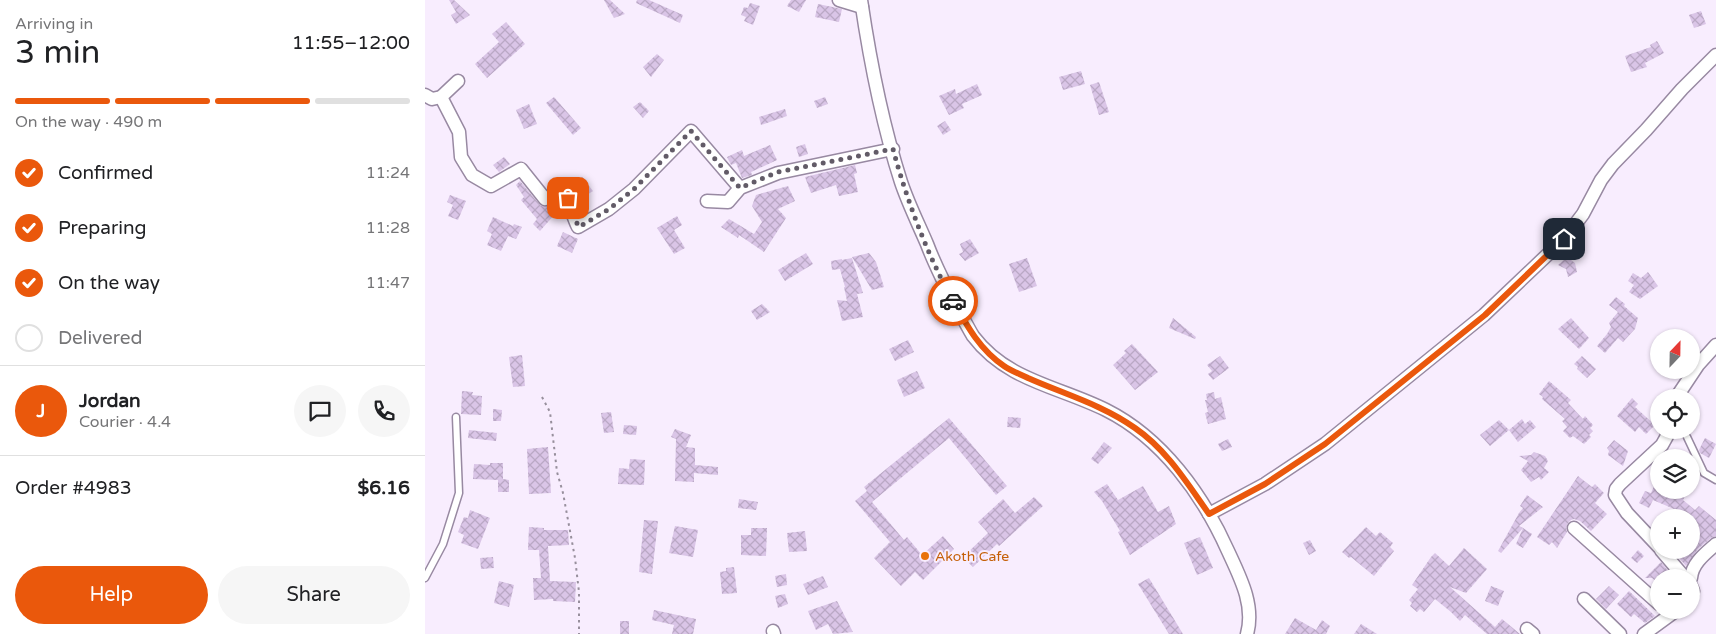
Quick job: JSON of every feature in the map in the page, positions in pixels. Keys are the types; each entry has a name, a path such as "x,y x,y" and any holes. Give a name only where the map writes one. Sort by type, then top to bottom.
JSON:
{"street":[{"path":"839,0 861,4 876,87 901,182 940,278 972,335 1005,367 1105,410 1135,428 1158,447 1176,466 1209,514 1225,544 1247,597 1249,612 1247,634"},
{"path":"1209,514 1265,484 1325,444 1485,315 1564,239 1583,214 1609,168 1716,55"},
{"path":"425,95 433,99 441,97 458,81"},
{"path":"441,97 459,132 461,157 472,175 491,186 521,169 545,199 562,190 568,198 573,216 579,227 609,209 634,189 691,131 740,188"},
{"path":"707,201 728,202 740,188 778,172 893,149"},
{"path":"1682,389 1716,345"},
{"path":"1650,537 1627,513 1615,495 1619,484 1662,445 1665,439"},
{"path":"1574,528 1650,596"},
{"path":"1693,569 1697,562 1716,544"},
{"path":"1669,559 1677,569"},
{"path":"1584,600 1620,634"},
{"path":"1644,634 1662,619"}],"lane":[{"path":"425,578 443,544 459,493 455,417"},
{"path":"1688,439 1704,473 1716,480"}],"path":[{"path":"542,396 550,412 557,472 563,493 575,558 579,592 579,634"}],"building":[{"path":"449,0 454,0 470,15 456,24 451,15 456,12"},
{"path":"604,0 610,0 625,14 614,18"},
{"path":"637,0 649,0 683,15 680,23 636,3"},
{"path":"791,0 806,0 799,12 787,6"},
{"path":"750,3 760,6 753,25 744,21 746,17 741,15 744,7 748,8"},
{"path":"818,4 842,9 839,22 815,17"},
{"path":"1701,11 1706,24 1694,28 1689,15"},
{"path":"506,22 525,44 487,78 475,64 499,42 492,34"},
{"path":"1657,41 1664,53 1645,63 1647,67 1631,72 1625,56 1651,47 1650,45"},
{"path":"657,54 664,60 651,77 643,67"},
{"path":"1081,71 1085,84 1063,90 1059,77"},
{"path":"1099,82 1109,112 1099,115 1090,85"},
{"path":"977,84 982,95 962,104 964,108 949,115 939,96 955,89 956,94"},
{"path":"554,97 581,128 573,135 546,103"},
{"path":"825,97 828,104 817,108 814,101"},
{"path":"640,102 649,111 643,118 633,107"},
{"path":"529,104 537,124 524,129 516,110"},
{"path":"785,109 787,116 761,125 759,117"},
{"path":"945,121 951,130 943,135 937,126"},
{"path":"805,144 808,154 799,157 796,147"},
{"path":"770,145 777,160 751,172 752,175 742,178 736,163 731,165 727,157 742,150 744,156"},
{"path":"504,157 510,164 499,172 493,165"},
{"path":"855,165 857,173 854,174 858,192 839,196 836,185 811,193 805,177"},
{"path":"582,177 593,191 582,198 572,184"},
{"path":"520,181 541,206 548,206 559,201 563,210 555,214 540,231 533,224 537,219 521,200 524,197 516,185"},
{"path":"788,186 795,201 778,209 786,218 764,252 739,235 738,238 721,227 729,219 754,234 762,222 752,206 756,195"},
{"path":"450,195 466,201 458,220 448,216 453,205 447,202"},
{"path":"677,216 682,225 674,230 685,248 674,254 657,228"},
{"path":"493,217 513,226 514,224 522,227 516,239 508,236 501,251 487,245 492,234 487,231"},
{"path":"563,232 578,239 572,253 557,246"},
{"path":"970,239 979,253 965,261 959,254 963,252 960,244"},
{"path":"806,253 813,264 785,281 778,270"},
{"path":"869,253 876,262 884,287 872,290 852,257"},
{"path":"1567,257 1575,263 1577,272 1568,277 1566,269 1558,265"},
{"path":"852,258 863,293 857,294 863,317 842,321 837,300 847,301 845,287 840,269 832,270 831,261"},
{"path":"1027,258 1037,286 1019,292 1009,264"},
{"path":"1648,272 1658,286 1640,299 1629,292 1634,285 1628,281 1633,273 1641,278"},
{"path":"1616,297 1638,318 1635,329 1623,342 1618,338 1605,353 1597,346 1607,334 1611,327 1609,323 1618,312 1609,305"},
{"path":"762,304 770,312 757,320 751,311"},
{"path":"1173,318 1196,337 1195,339 1169,328"},
{"path":"1571,318 1589,338 1579,349 1558,329"},
{"path":"908,340 914,352 895,361 889,349"},
{"path":"1132,344 1158,372 1135,390 1113,365 1126,353 1124,351"},
{"path":"522,355 525,386 513,387 509,357"},
{"path":"1220,356 1229,368 1213,380 1208,374 1212,371 1207,365"},
{"path":"1582,356 1596,369 1587,378 1574,364"},
{"path":"917,371 925,388 904,397 897,380"},
{"path":"1549,381 1571,400 1568,403 1583,419 1585,416 1593,425 1590,428 1593,431 1589,435 1591,437 1584,444 1573,436 1570,438 1563,431 1567,427 1562,421 1565,419 1542,399 1543,397 1539,394"},
{"path":"462,391 473,392 472,395 482,396 481,415 461,414"},
{"path":"1214,392 1215,399 1221,397 1226,419 1208,424 1205,413 1208,412 1205,400 1207,400 1206,394"},
{"path":"1632,398 1638,404 1635,407 1650,420 1650,430 1646,434 1639,427 1635,432 1617,416"},
{"path":"493,409 502,410 501,421 493,421"},
{"path":"611,412 614,432 604,433 601,413"},
{"path":"1008,417 1021,418 1020,428 1007,427"},
{"path":"949,418 1007,486 996,495 949,438 872,502 904,540 907,537 922,555 943,536 954,549 923,580 915,572 901,586 874,558 890,542 855,501 867,491 864,487"},
{"path":"1522,419 1525,424 1530,420 1536,427 1518,442 1509,430"},
{"path":"1499,420 1509,430 1490,446 1480,435"},
{"path":"624,425 637,426 636,435 623,434"},
{"path":"675,429 691,435 686,447 695,448 695,465 718,467 718,475 694,473 694,482 675,481 676,439 671,437"},
{"path":"469,430 497,433 496,441 468,438"},
{"path":"1705,438 1716,444 1709,458 1700,453 1700,449"},
{"path":"1228,439 1232,447 1222,451 1218,444"},
{"path":"1614,440 1628,451 1623,466 1608,455 1609,451 1607,448"},
{"path":"1104,442 1112,448 1098,464 1091,459"},
{"path":"548,447 551,493 529,494 527,449"},
{"path":"1534,452 1545,456 1548,461 1544,468 1549,472 1541,480 1539,477 1531,482 1521,470 1528,461 1519,456 1531,455"},
{"path":"630,459 645,460 644,485 618,484 619,468 629,469"},
{"path":"490,463 503,463 503,479 509,480 509,492 498,492 498,480 473,479 474,464 490,465"},
{"path":"1578,476 1592,487 1595,484 1604,493 1595,503 1607,514 1591,531 1580,521 1571,520 1566,527 1567,532 1557,548 1552,542 1549,545 1537,537"},
{"path":"1107,484 1118,500 1143,486 1158,512 1169,506 1176,524 1130,555 1118,532 1120,531 1102,501 1094,492"},
{"path":"1645,491 1650,493 1650,499 1684,499 1694,509 1674,509 1653,500 1649,508 1639,503"},
{"path":"1527,495 1543,507 1519,526 1523,528 1501,553 1498,551 1523,508 1520,506"},
{"path":"1034,497 1043,506 999,546 997,544 973,567 963,557 988,533 978,522 1003,499 1015,513"},
{"path":"739,499 758,502 756,510 738,508"},
{"path":"1699,506 1716,520 1716,536 1700,547 1700,509 1696,509"},
{"path":"470,510 490,518 478,549 461,543 464,535 458,532 464,517 468,518"},
{"path":"644,520 658,521 652,574 639,572"},
{"path":"675,526 698,530 693,557 669,553"},
{"path":"529,527 544,528 544,530 568,530 569,545 548,546 550,581 576,582 575,602 553,601 553,599 534,600 533,578 541,578 539,550 528,550"},
{"path":"1366,527 1376,536 1380,532 1393,543 1390,547 1394,551 1374,576 1342,552"},
{"path":"751,528 767,528 766,556 741,555 741,535 751,535"},
{"path":"1523,528 1532,534 1523,548 1516,544"},
{"path":"805,531 807,551 789,552 787,533"},
{"path":"1200,537 1213,568 1197,575 1184,543"},
{"path":"1310,540 1316,551 1309,555 1303,543"},
{"path":"1464,548 1487,569 1466,593 1450,587 1495,627 1502,619 1520,634 1487,634 1465,615 1460,621 1435,599 1424,612 1420,609 1417,612 1410,606 1412,603 1409,600 1418,589 1412,585 1431,557 1435,553 1449,566"},
{"path":"1638,550 1644,556 1637,563 1631,558"},
{"path":"493,557 494,568 481,569 480,558"},
{"path":"1680,559 1691,559 1686,566"},
{"path":"1661,562 1667,569 1654,569"},
{"path":"734,567 737,593 722,594 720,572 726,571 726,568"},
{"path":"786,574 787,585 777,587 775,576"},
{"path":"823,576 828,587 808,595 803,584"},
{"path":"1149,578 1183,634 1169,634 1138,584"},
{"path":"499,581 514,585 509,607 494,603"},
{"path":"1491,586 1504,591 1498,606 1485,601"},
{"path":"1609,586 1619,595 1606,609 1596,599"},
{"path":"1629,591 1650,611 1651,619 1645,623 1634,614 1631,617 1617,604"},
{"path":"785,594 788,604 778,608 775,596"},
{"path":"837,601 853,632 833,634 828,624 816,630 808,611"},
{"path":"654,610 696,619 693,634 672,634 674,625 652,620"},
{"path":"1295,618 1316,630 1322,620 1330,626 1326,634 1285,634"},
{"path":"620,621 629,621 629,634 620,634"},
{"path":"1361,624 1377,634 1354,634"}],"way so far":[{"path":"568,198 573,216 579,227 609,209 634,189 691,131 740,188 778,172 893,149 901,182 940,278 953,301"}],"place":[{"name":"Akoth Cafe","path":"925,556"}],"route":[{"path":"953,301 972,335 1005,367 1050,388 1105,410 1135,428 1158,447 1176,466 1209,514 1265,484 1325,444 1485,315 1564,239"}]}
